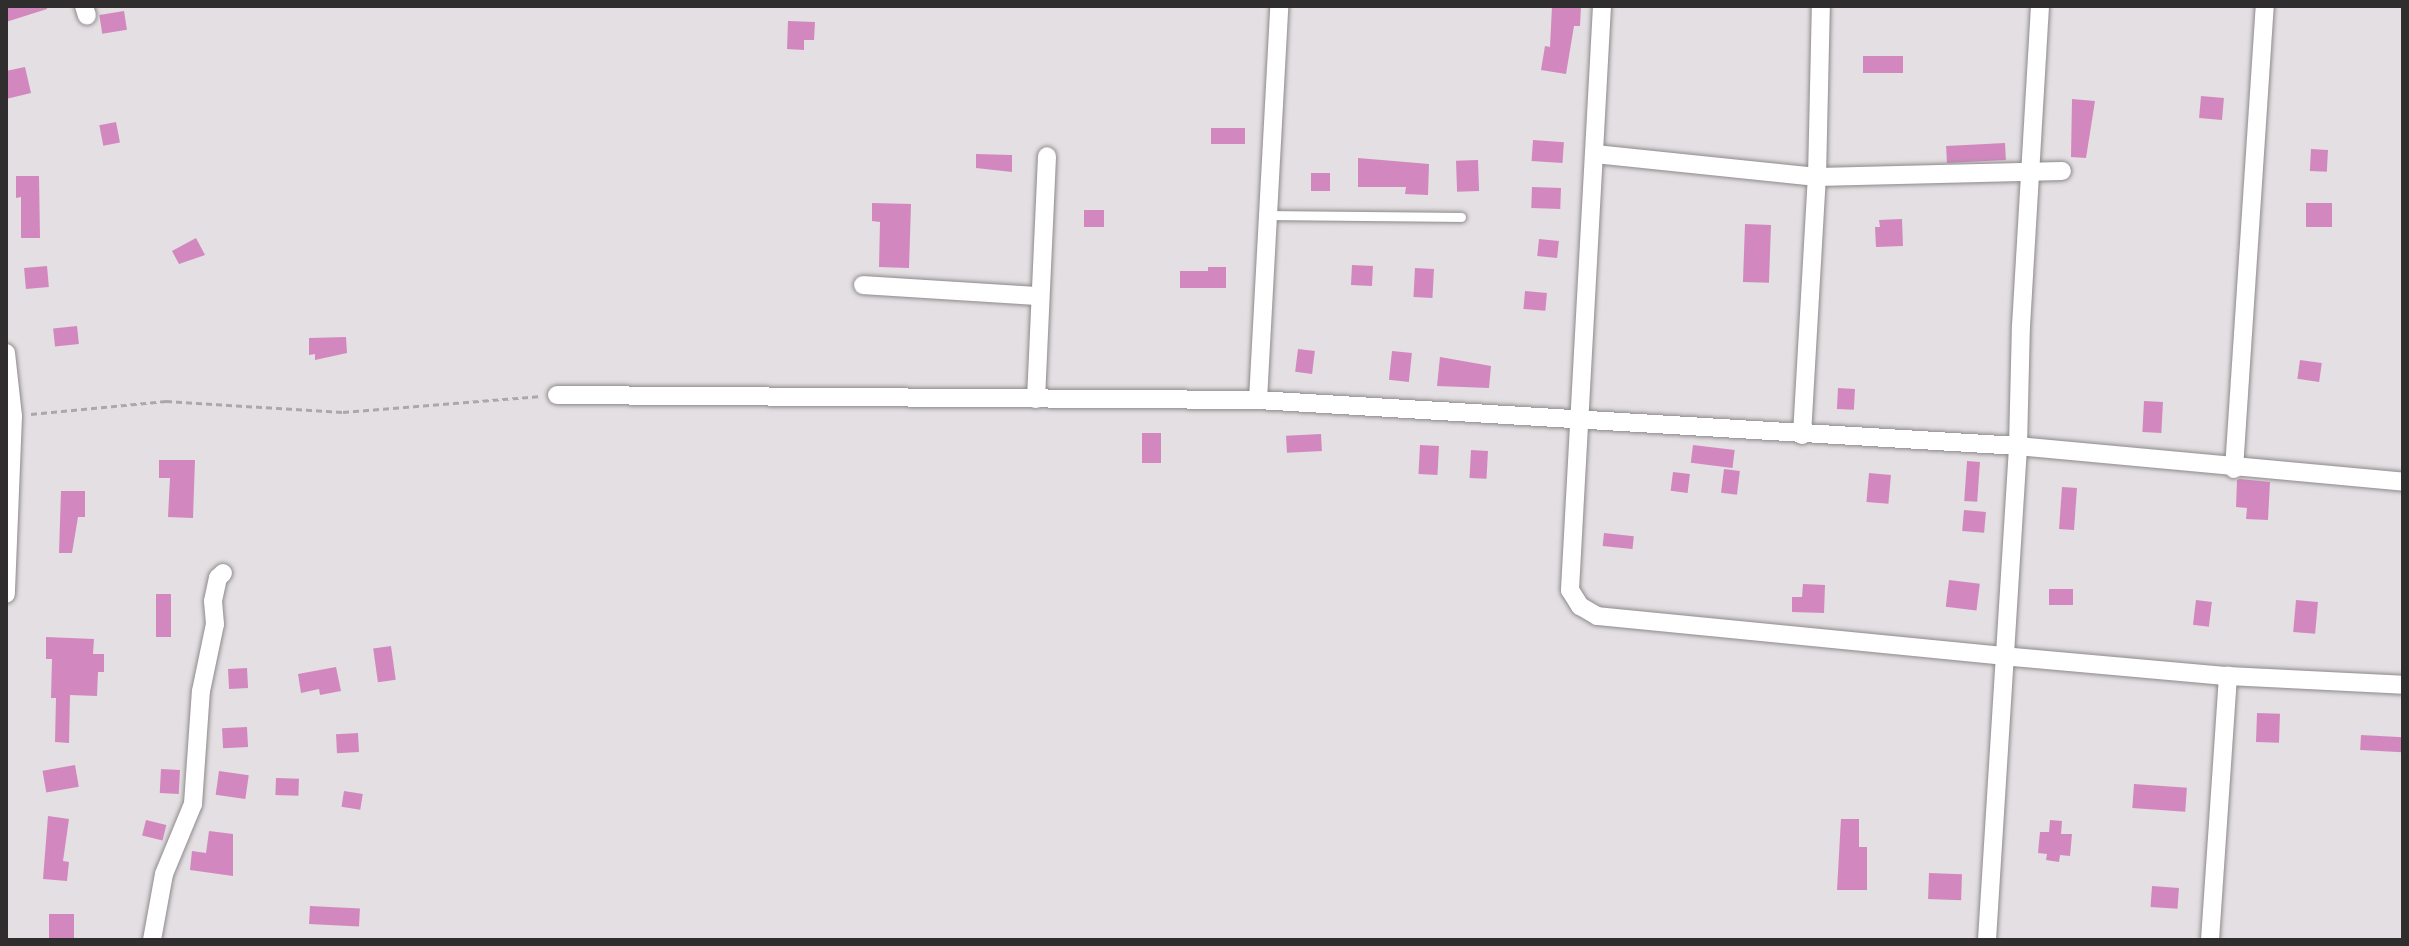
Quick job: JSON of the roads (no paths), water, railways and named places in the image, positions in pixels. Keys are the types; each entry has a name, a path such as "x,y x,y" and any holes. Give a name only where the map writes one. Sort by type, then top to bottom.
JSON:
{"street":[{"path":"1258,400 1279,6"},
{"path":"1602,6 1582,422 1570,590 1580,606 1597,616 2002,656 2228,676 2403,685"},
{"path":"1802,435 1817,177 1821,6"},
{"path":"1987,940 2002,656 2018,446 2040,6"},
{"path":"2234,469 2265,6"},
{"path":"1595,154 1817,177 2062,171"},
{"path":"1036,399 1047,156"},
{"path":"863,285 1040,296"},
{"path":"6,353 13,416 6,594"},
{"path":"557,395 1258,400 2018,446 2234,469 2403,482"},
{"path":"152,940 164,874 193,804 201,691 215,624 213,601 218,578 223,573"},
{"path":"2210,940 2228,676"}],"lane":[{"path":"1267,215 1461,217"}]}
